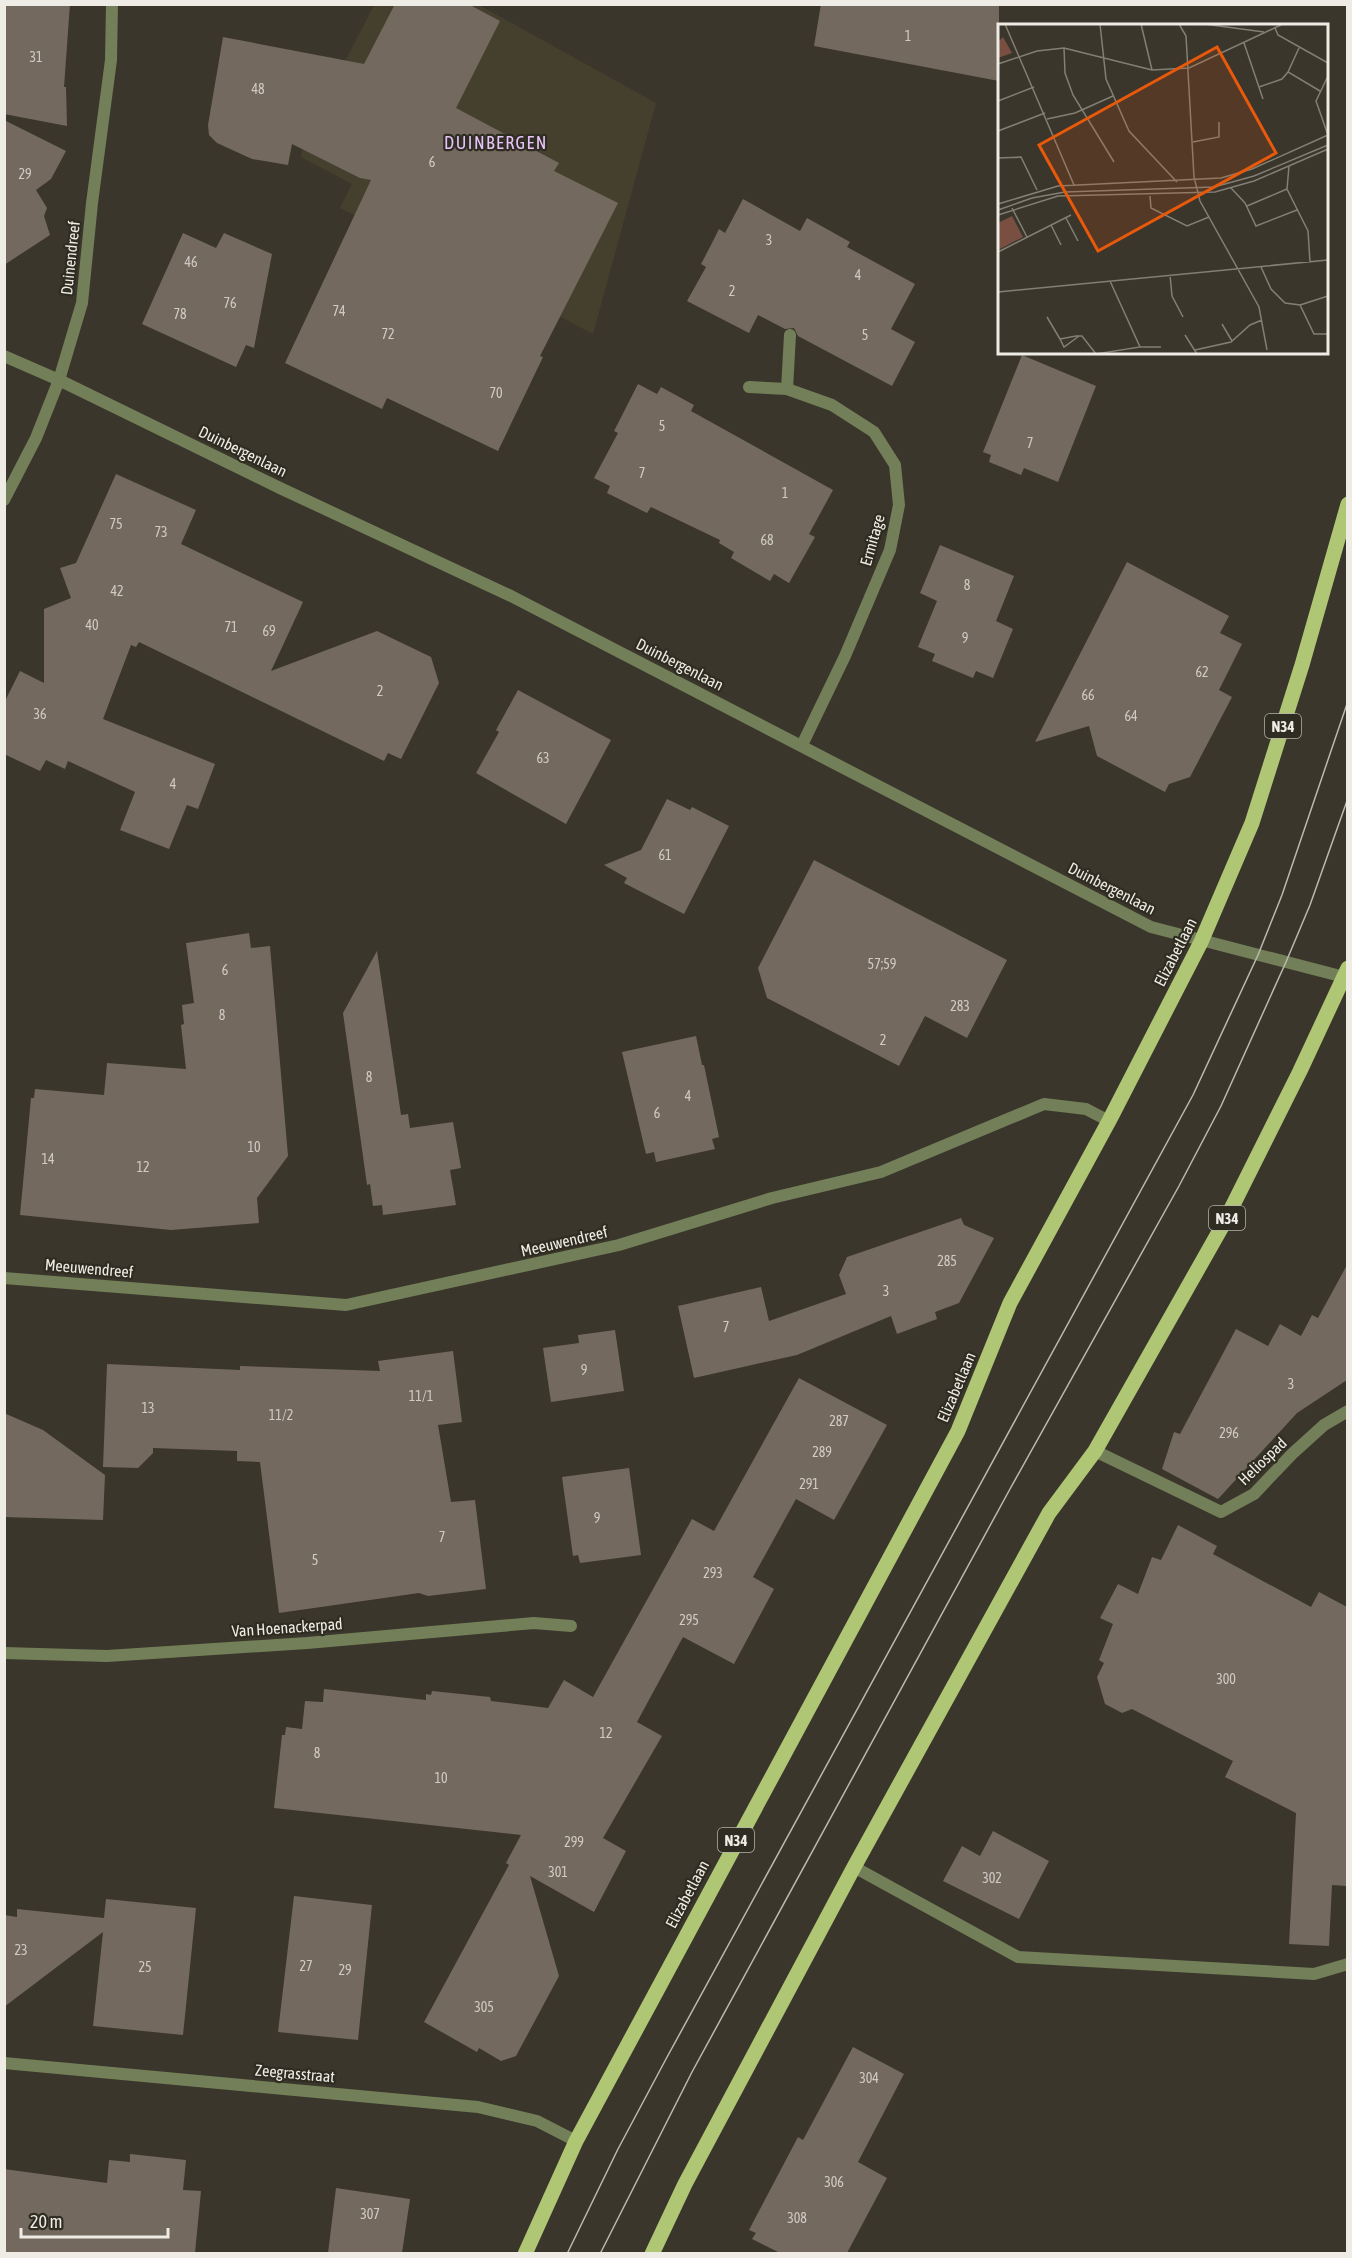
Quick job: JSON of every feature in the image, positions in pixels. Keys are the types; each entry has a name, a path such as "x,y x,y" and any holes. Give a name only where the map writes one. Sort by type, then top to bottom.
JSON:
{"main road":[{"name":"Elizabetlaan","path":"525,2253 576,2140 957,1431 1010,1303 1202,942 1252,823 1302,665 1347,504"},
{"name":"N34","path":"652,2253 685,2184 854,1867 1048,1513 1095,1451 1224,1223 1346,974"}],"street":[{"name":"Duinendreef","path":"4,500 36,438 59,380 82,303 92,203 111,60 112,4"},
{"path":"787,389 790,335"},
{"name":"Duinbergenlaan","path":"4,356 59,380 282,489 511,596 1151,927 1202,942 1346,974"},
{"name":"Ermitage","path":"749,387 787,389 832,405 874,432 895,465 899,505 890,550 845,656 802,745"},
{"name":"Meeuwendreef","path":"4,1278 346,1305 619,1245 772,1198 881,1172 1044,1104 1086,1109 1109,1120"},
{"name":"Heliospad","path":"1095,1451 1221,1512 1254,1494 1292,1454 1324,1425 1347,1411"},
{"name":"Van Hoenackerpad","path":"4,1653 107,1656 307,1643 534,1623 571,1626"},
{"path":"854,1867 1018,1957 1314,1974 1347,1964"},
{"name":"Zeegrasstraat","path":"4,2062 478,2107 537,2121 576,2140"}],"shaded area":[{"path":"374,5 479,5 656,103 593,334 479,274 340,208 352,184 301,157 304,142"}],"building":[{"path":"4,4 70,4 64,87 66,87 67,126 4,114"},
{"path":"395,4 468,4 500,21 456,108 559,163 554,171 618,203 540,356 543,357 498,451 387,398 382,409 285,363 371,180 360,178 292,144 288,165 252,159 217,143 209,135 208,125 223,37 364,64"},
{"path":"821,4 999,4 998,81 814,46"},
{"path":"4,120 66,151 51,179 36,190 47,208 44,216 50,235 4,265"},
{"path":"743,199 800,231 807,218 850,242 847,247 915,284 891,329 915,342 892,386 798,336 794,328 785,329 758,315 749,333 687,301 706,267 701,264 719,229 725,233"},
{"path":"183,233 216,248 224,233 272,254 254,348 246,345 236,367 142,324"},
{"path":"1022,355 1096,386 1058,482 1024,468 1021,475 989,462 991,455 983,452"},
{"path":"638,384 657,394 661,387 694,405 691,411 833,490 809,534 815,537 789,583 774,574 770,581 731,558 734,552 719,543 720,540 651,507 647,513 607,493 610,486 594,478 618,433 614,431"},
{"path":"116,474 196,510 181,544 303,602 271,671 377,631 431,657 439,683 401,759 388,753 384,761 139,642 136,647 131,645 103,719 215,764 198,809 187,805 169,849 120,830 135,792 68,761 65,769 46,760 40,771 4,754 4,703 20,671 44,683 44,609 71,598 60,568 76,563"},
{"path":"940,545 1014,576 996,621 1013,629 993,678 976,671 973,678 932,661 935,654 918,647 937,601 920,593"},
{"path":"1127,562 1229,616 1220,633 1242,644 1219,690 1232,697 1190,777 1169,784 1165,792 1097,756 1089,726 1035,742"},
{"path":"518,690 611,740 566,824 476,773 499,732 496,730"},
{"path":"667,799 690,810 692,807 729,826 684,914 624,883 627,878 604,865 641,850"},
{"path":"814,860 1007,960 967,1038 925,1016 899,1066 767,998 758,968"},
{"path":"249,933 251,948 270,946 288,1156 257,1198 259,1223 171,1230 20,1215 31,1098 34,1098 35,1089 104,1095 107,1063 186,1069 181,1025 184,1024 182,1005 194,1003 186,943"},
{"path":"377,951 401,1115 408,1114 410,1128 453,1122 461,1168 450,1170 456,1205 383,1215 382,1205 373,1206 370,1184 367,1185 343,1013"},
{"path":"696,1036 719,1137 712,1139 715,1149 656,1162 654,1152 646,1154 622,1052"},
{"path":"961,1218 964,1225 994,1238 959,1303 935,1312 937,1319 897,1334 891,1316 797,1355 694,1378 678,1306 761,1287 769,1321 846,1294 839,1275 847,1257"},
{"path":"1347,1265 1347,1380 1297,1413 1218,1499 1162,1469 1174,1432 1180,1434 1236,1329 1268,1346 1280,1324 1301,1336 1312,1315 1318,1318"},
{"path":"615,1330 624,1391 551,1402 543,1348 579,1343 578,1335"},
{"path":"453,1351 462,1422 438,1425 451,1502 475,1500 486,1589 428,1596 419,1593 279,1613 260,1462 237,1461 237,1451 153,1448 153,1453 138,1468 103,1467 107,1364 240,1370 240,1366 380,1371 378,1361"},
{"path":"799,1378 887,1425 834,1520 796,1499 753,1577 774,1589 734,1664 683,1637 637,1722 662,1736 603,1838 626,1851 594,1912 530,1876 559,1976 516,2056 501,2061 479,2048 477,2052 424,2022 509,1865 506,1863 521,1835 274,1808 282,1735 285,1735 286,1727 302,1729 305,1701 323,1702 324,1689 426,1700 426,1694 431,1695 432,1691 490,1697 491,1701 548,1708 564,1680 593,1697 692,1519 714,1531"},
{"path":"4,1413 43,1430 105,1475 103,1520 4,1517"},
{"path":"629,1468 641,1555 580,1563 578,1555 573,1556 562,1477"},
{"path":"1178,1525 1217,1546 1213,1554 1311,1607 1319,1592 1347,1607 1347,1886 1332,1885 1329,1946 1289,1944 1296,1813 1225,1777 1233,1761 1132,1709 1122,1713 1105,1704 1097,1677 1104,1663 1099,1660 1113,1624 1100,1618 1118,1584 1138,1594 1152,1557 1161,1560"},
{"path":"993,1831 1049,1861 1019,1919 943,1881 962,1846 980,1856"},
{"path":"294,1896 372,1905 358,2040 278,2032"},
{"path":"106,1899 196,1908 183,2035 93,2026 103,1932 4,2007 4,1915 17,1917 17,1909 104,1918"},
{"path":"853,2047 904,2074 858,2162 887,2178 847,2253 780,2253 752,2239 756,2233 749,2230 798,2137 803,2140"},
{"path":"130,2154 186,2160 183,2190 201,2191 195,2253 4,2253 4,2169 107,2183 109,2160 130,2162"},
{"path":"336,2188 410,2199 402,2253 328,2253"}],"tram line":[{"path":"567,2254 618,2149 666,2059 1193,1095 1258,955 1282,895 1348,701"},
{"path":"600,2254 692,2072 1221,1106 1310,905 1348,798"}],"district":[{"name":"DUINBERGEN","path":"496,142"}]}
